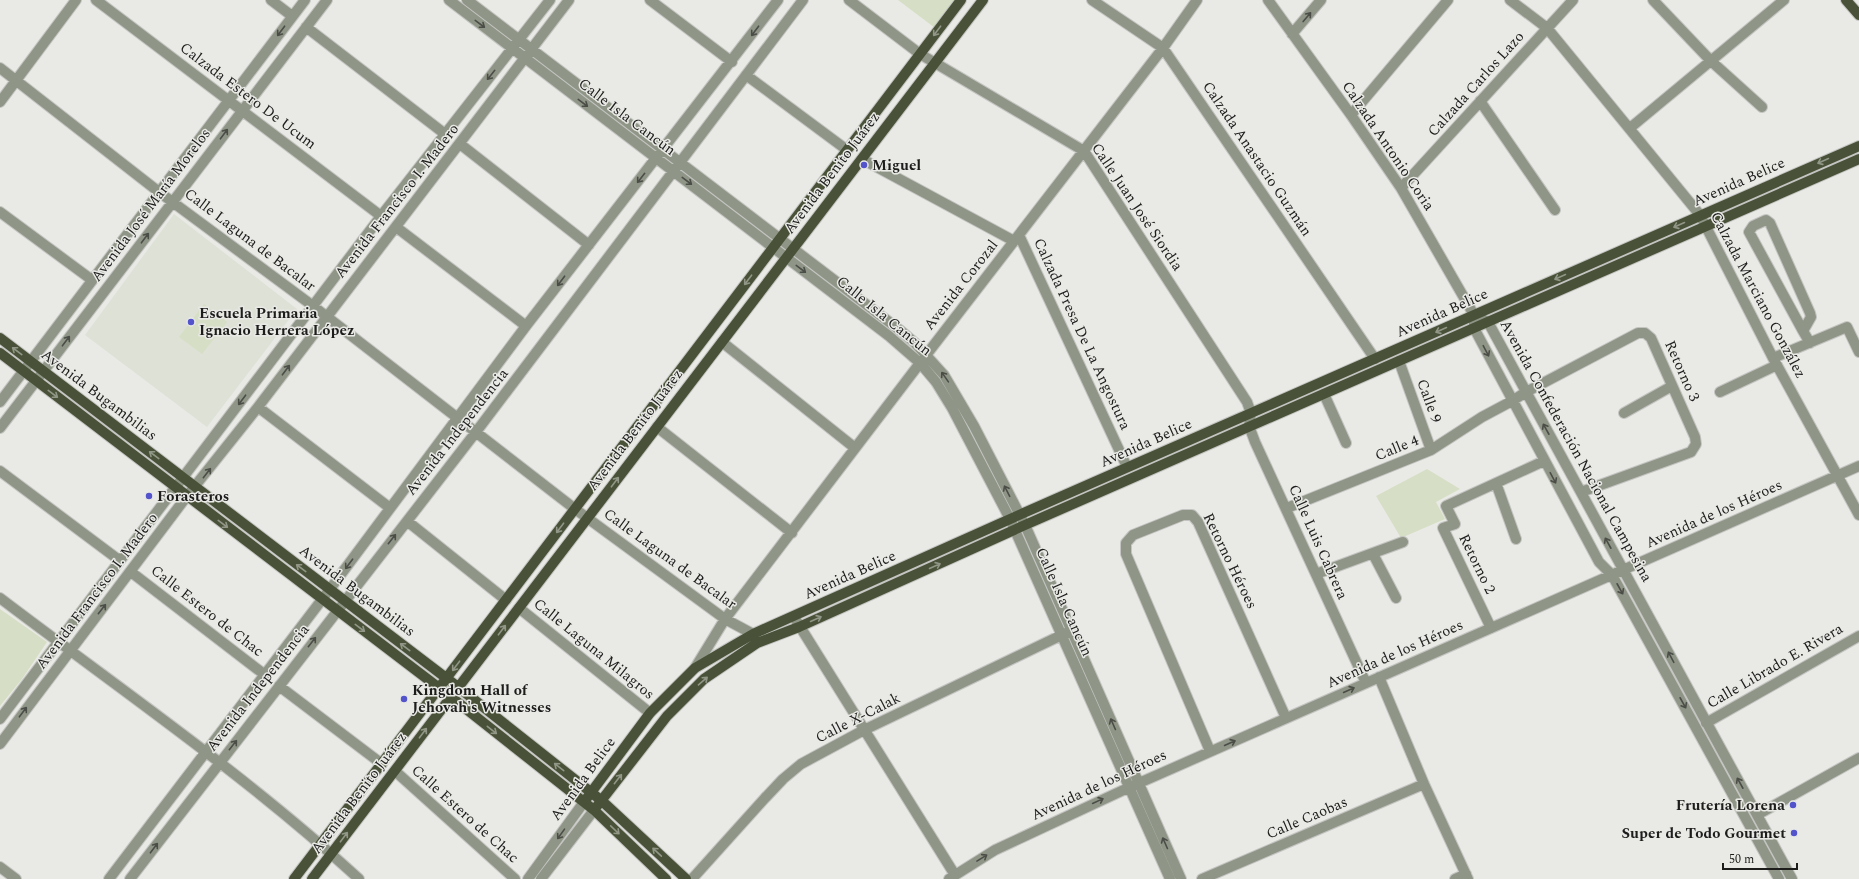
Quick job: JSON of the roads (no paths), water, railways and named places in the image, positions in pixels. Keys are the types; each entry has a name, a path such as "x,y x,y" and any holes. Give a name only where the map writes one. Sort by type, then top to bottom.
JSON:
{"main road":[{"name":"Avenida Benito Juárez","path":"294,879 960,0"},
{"name":"Avenida Benito Juárez","path":"312,879 983,0"},
{"path":"1846,0 1859,15"},
{"name":"Avenida Belice","path":"584,802 650,713 695,668 753,634 1127,467 1859,146"},
{"name":"Avenida Belice","path":"594,810 667,716 704,679 757,643 799,627 1020,527 1859,159"},
{"name":"Avenida Bugambilias","path":"0,338 447,678 602,801 686,879"},
{"name":"Avenida Bugambilias","path":"0,353 451,697 584,802 666,879"}],"street":[{"path":"0,102 76,0"},
{"name":"Calzada Estero De Ucum","path":"96,0 381,216"},
{"path":"271,0 292,16"},
{"name":"Avenida José María Morelos","path":"0,402 305,0"},
{"name":"Avenida José María Morelos","path":"0,428 327,0"},
{"name":"Calle Isla Cancún","path":"449,0 786,258 889,336 944,375 974,426 1134,785 1180,879"},
{"name":"Calle Isla Cancún","path":"467,0 901,331 923,359"},
{"name":"Avenida Francisco I. Madero","path":"0,719 312,306 444,134 550,0"},
{"name":"Avenida Francisco I. Madero","path":"0,744 187,496 258,407 569,0"},
{"path":"650,0 732,62"},
{"name":"Avenida Independencia","path":"109,879 459,419 526,326 732,62 778,0"},
{"name":"Avenida Independencia","path":"130,879 344,600 476,432 803,0"},
{"name":"Calle Juan José Siordia","path":"849,0 920,54 1084,151 1247,402 1251,413"},
{"name":"Calzada Anastacio Guzmán","path":"1092,0 1163,48 1375,359"},
{"name":"Avenida Corozal","path":"695,668 725,619 1163,48 1197,0"},
{"name":"Calzada Antonio Coria","path":"1268,0 1401,188 1474,315"},
{"path":"1292,34 1321,0"},
{"path":"1350,115 1448,0"},
{"name":"Calzada Marciano González","path":"1510,0 1547,28 1700,215 1775,361 1859,515"},
{"name":"Calzada Carlos Lazo","path":"1401,188 1573,0"},
{"path":"1653,0 1711,61 1762,107"},
{"path":"1630,128 1784,0"},
{"path":"306,27 444,134"},
{"name":"Calle Laguna de Bacalar","path":"0,68 159,192 312,306 575,509 588,517 725,619 753,634"},
{"path":"746,75 847,150"},
{"path":"1480,101 1555,210"},
{"path":"460,144 588,245"},
{"name":"Calzada Presa De La Angostura","path":"862,159 1017,238 1127,467"},
{"path":"0,212 92,280"},
{"path":"1803,330 1811,317 1810,313 1770,223 1766,220 1753,226 1749,232 1810,343"},
{"path":"396,227 526,326"},
{"name":"Avenida Confederación Nacional Campesina","path":"1779,879 1612,575 1599,562 1544,461 1474,328 1474,315 1488,322 1792,879"},
{"path":"1720,392 1810,343 1847,327 1859,352"},
{"name":"Retorno 3","path":"1512,401 1526,392 1638,334 1645,334 1651,338 1696,444 1691,452 1581,492"},
{"path":"722,342 855,448"},
{"name":"Calle 9","path":"1399,361 1430,450"},
{"path":"1624,413 1672,386"},
{"path":"1324,394 1346,444"},
{"name":"Calle 4","path":"1287,508 1430,450 1482,417 1512,401"},
{"path":"258,407 390,508"},
{"path":"1249,426 1251,413"},
{"name":"Calle Luis Cabrera","path":"1249,426 1366,683"},
{"path":"657,427 792,533"},
{"name":"Retorno 2","path":"1491,628 1443,528 1455,524 1446,506 1544,461"},
{"name":"Avenida de los Héroes","path":"952,877 995,850 1134,785 1859,466"},
{"path":"0,471 119,560"},
{"path":"1496,483 1516,539"},
{"name":"Retorno Héroes","path":"1210,752 1126,554 1126,543 1132,535 1183,515 1192,514 1198,522 1286,718"},
{"path":"407,521 506,600"},
{"path":"1316,574 1403,542"},
{"path":"1372,554 1396,598"},
{"name":"Calle Estero de Chac","path":"131,572 265,675"},
{"path":"0,598 220,762 321,844 359,879"},
{"name":"Calle Laguna Milagros","path":"519,608 650,713"},
{"path":"794,617 952,877"},
{"name":"Calle X-Calak","path":"692,879 783,779 801,764 864,730 1067,633"},
{"name":"Calle Librado E. Rivera","path":"1700,736 1708,726 1859,636"},
{"path":"1670,680 1680,675"},
{"path":"1379,677 1424,784 1467,876 1455,879"},
{"path":"279,686 382,764"},
{"path":"1757,815 1859,758"},
{"name":"Calle Estero de Chac","path":"395,771 515,879"},
{"name":"Calle Caobas","path":"1202,879 1424,784"},
{"name":"Calle Isla Cancún","path":"1134,785 1170,879"},
{"name":"Avenida Belice","path":"528,879 584,802"},
{"name":"Avenida Belice","path":"541,879 594,810"},
{"path":"0,867 16,879"}],"place":[{"name":"Miguel","path":"864,165"},
{"name":"Escuela Primaria Ignacio Herrera López","path":"191,322"},
{"name":"Forasteros","path":"149,496"},
{"name":"Kingdom Hall of Jehovah's Witnesses","path":"404,699"},
{"name":"Frutería Lorena","path":"1793,805"},
{"name":"Super de Todo Gourmet","path":"1794,833"}]}
